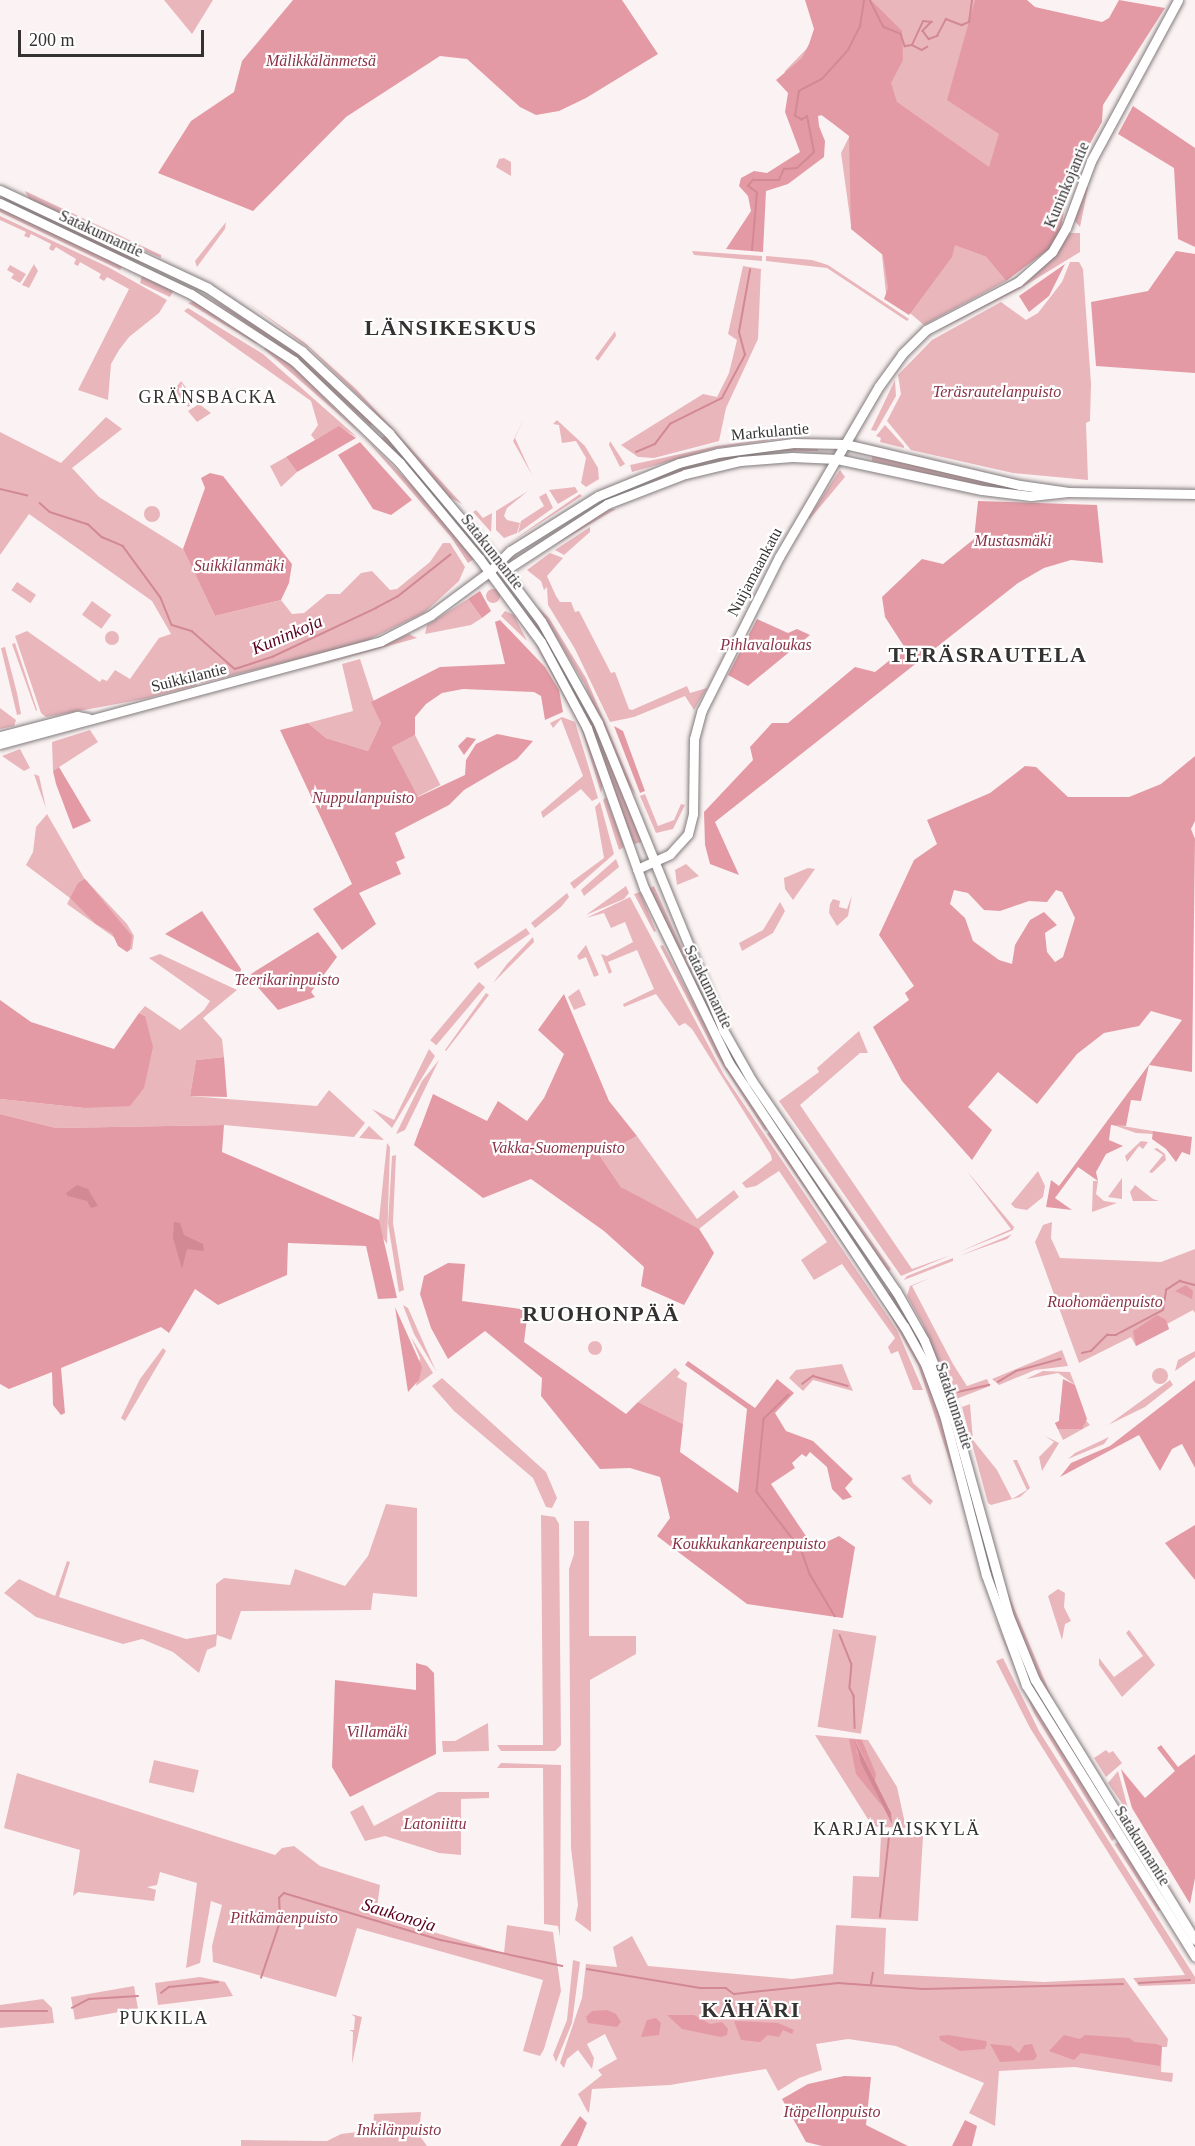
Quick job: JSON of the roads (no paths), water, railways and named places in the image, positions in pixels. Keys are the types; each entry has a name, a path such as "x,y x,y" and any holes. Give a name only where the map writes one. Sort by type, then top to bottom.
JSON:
{"main road":[{"name":"Kuninkojantie","path":"845,444 895,363 921,335 950,315 1018,282 1052,252 1066,228 1091,161 1178,0"},
{"name":"Satakunnantie","path":"0,190 184,275 279,332 324,369 379,423 496,561 541,621 580,685 706,994 739,1060 896,1291 921,1334 949,1400 1001,1590 1029,1667 1051,1712 1195,1940"},
{"name":"Satakunnantie","path":"0,203 191,294 271,343 315,379 399,464 489,572 541,642 570,692 637,869 729,1063 920,1353 944,1415 989,1584 1026,1685 1195,1957"},
{"name":"Markulantie","path":"496,561 598,496 679,463 767,444 845,444 1002,482 1068,492"},
{"name":"Nuijamaankatu","path":"637,869 673,851 688,834 693,814 694,739 702,710 749,612 845,444"},
{"name":"Markulantie","path":"504,571 594,511 685,474 768,458 837,459 982,490 1031,496 1068,492 1195,494"},
{"path":"489,572 496,561"},
{"path":"489,572 504,571"},
{"name":"Suikkilantie","path":"0,744 88,718 381,641 431,615 489,572"},
{"name":"Suikkilantie","path":"0,736 77,716 88,718"}],"waterway":[{"name":"Kuninkoja","path":"752,250 757,193 748,186 753,180 779,180 784,169 797,168 814,152 807,117 802,120 795,116 799,91 822,79 848,50 860,26 864,0"},
{"name":"Kuninkoja","path":"870,0 884,27 901,34 905,46 912,45 923,21 932,22 923,31 929,39 937,36 946,19 962,25 969,22 972,0"},
{"path":"912,45 922,50 927,47"},
{"name":"Kuninkoja","path":"636,452 655,444 670,424 722,398 745,355 739,332 750,270"},
{"name":"Kuninkoja","path":"0,489 27,495"},
{"name":"Kuninkoja","path":"40,503 50,512 88,524 102,537 123,546 161,598 172,625 192,631 235,669 272,657 397,597 450,555"},
{"path":"1082,1353 1091,1351 1107,1335 1116,1335 1163,1310 1166,1290 1180,1281 1195,1285"},
{"path":"998,1382 1016,1371 1060,1359"},
{"path":"802,1384 813,1376 848,1386"},
{"path":"958,1392 989,1385"},
{"path":"789,1395 764,1419 757,1492 802,1551 810,1574 835,1616"},
{"path":"840,1635 852,1664 850,1688 854,1696 855,1728"},
{"path":"880,1917 889,1837"},
{"name":"Saukonoja","path":"261,1978 280,1922 279,1898 284,1893 441,1940 562,1966"},
{"path":"587,1969 701,1988 726,1988 734,1994 838,1983 923,1989 1123,1984"},
{"path":"871,1984 873,1973"},
{"path":"1139,1983 1190,1980"},
{"name":"Saukonoja","path":"161,1993 169,1987 218,1982"},
{"name":"Saukonoja","path":"72,2008 89,1999 138,1996"},
{"name":"Saukonoja","path":"0,2011 47,2011"}],"district":[{"name":"LÄNSIKESKUS","path":"451,328"},
{"name":"GRÄNSBACKA","path":"208,397"},
{"name":"TERÄSRAUTELA","path":"988,655"},
{"name":"RUOHONPÄÄ","path":"601,1314"},
{"name":"KARJALAISKYLÄ","path":"897,1829"},
{"name":"KÄHÄRI","path":"751,2010"},
{"name":"PUKKILA","path":"164,2018"}],"park label":[{"name":"Mälikkälänmetsä","path":"321,61"},
{"name":"Teräsrautelanpuisto","path":"997,392"},
{"name":"Mustasmäki","path":"1013,541"},
{"name":"Suikkilanmäki","path":"239,566"},
{"name":"Pihlavaloukas","path":"766,645"},
{"name":"Nuppulanpuisto","path":"363,798"},
{"name":"Teerikarinpuisto","path":"287,980"},
{"name":"Vakka-Suomenpuisto","path":"558,1148"},
{"name":"Ruohomäenpuisto","path":"1105,1302"},
{"name":"Koukkukankareenpuisto","path":"749,1544"},
{"name":"Villamäki","path":"377,1732"},
{"name":"Latoniittu","path":"435,1824"},
{"name":"Pitkämäenpuisto","path":"284,1918"},
{"name":"Itäpellonpuisto","path":"832,2112"},
{"name":"Inkilänpuisto","path":"399,2130"}]}
